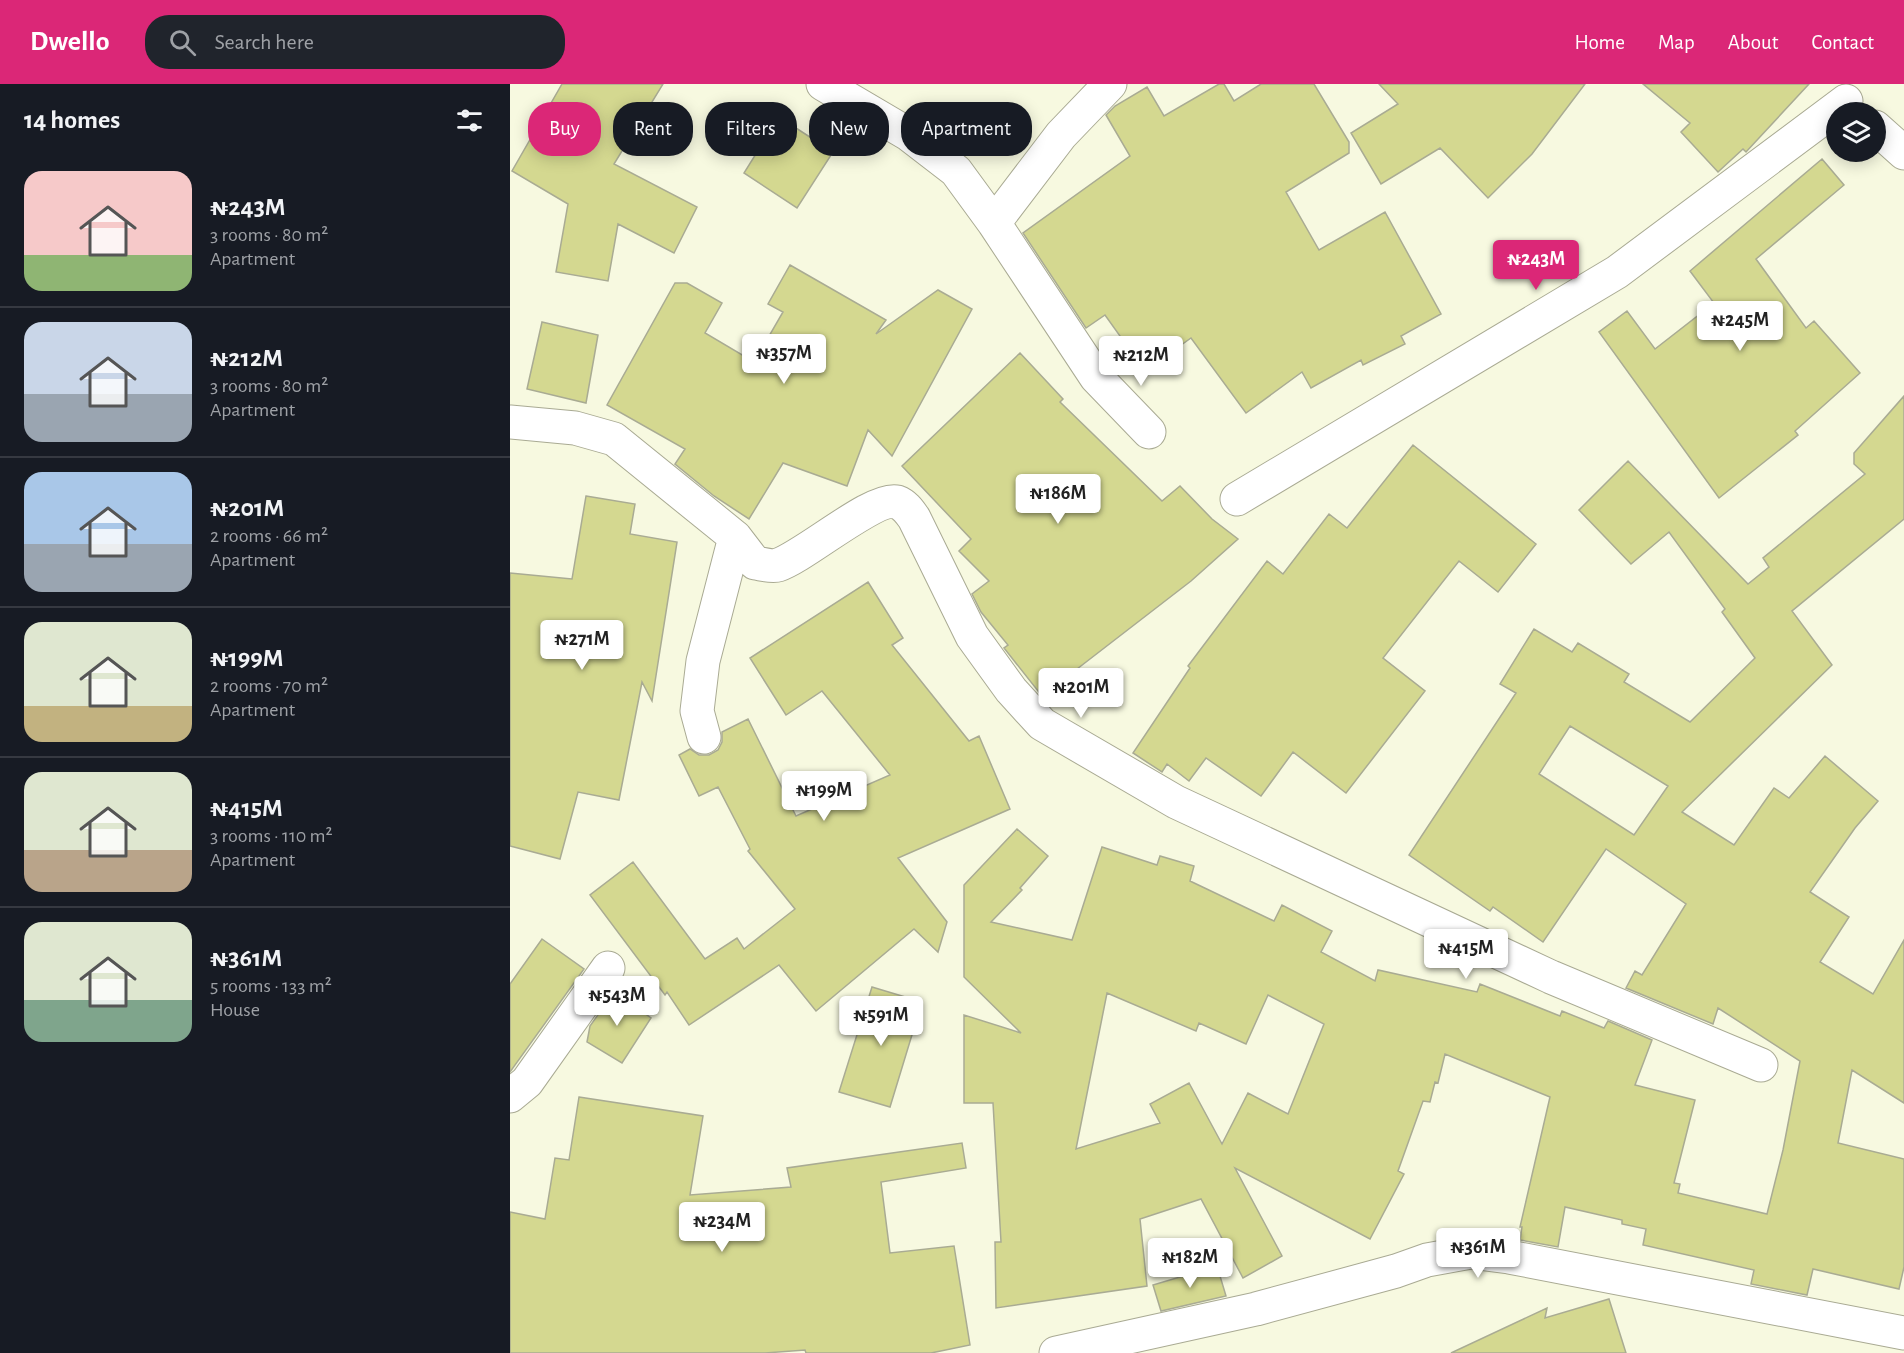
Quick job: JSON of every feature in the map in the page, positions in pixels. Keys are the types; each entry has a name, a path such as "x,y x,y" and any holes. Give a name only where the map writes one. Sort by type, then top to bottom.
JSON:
{"street":[{"path":"823,84 908,134 956,171 994,223 1096,377 1149,432"},
{"path":"994,223 1061,135 1110,84"},
{"path":"1237,499 1617,272 1844,99"},
{"path":"1886,137 1904,153"},
{"path":"510,422 575,428 614,439 735,537 755,563 777,565 884,503 896,502 906,507 914,518 972,636 1011,690 1042,724 1176,802 1551,977 1761,1065"},
{"path":"704,736 697,711 703,661 735,537"},
{"path":"510,1096 527,1082 608,968"},
{"path":"1056,1353 1256,1309 1396,1271 1427,1260 1471,1252 1521,1259 1904,1333"}],"building":[{"path":"562,84 663,84 652,102 613,102 613,156 619,156 614,164 697,207 674,253 618,224 608,281 556,272 568,204 512,171 528,143 528,156 601,156 601,102 552,102"},
{"path":"1219,84 1224,84 1234,101 1261,84 1314,84 1349,142 1349,153 1286,192 1319,250 1385,212 1441,314 1401,336 1405,344 1363,365 1361,360 1311,388 1302,372 1246,413 1191,338 1145,371 1105,315 1086,328 1023,233 1130,156 1106,115 1115,106 1147,87 1164,116"},
{"path":"1379,84 1585,84 1532,154 1488,198 1440,148 1381,184 1351,133 1398,104"},
{"path":"1643,84 1809,84 1746,152 1743,149 1718,172 1681,132 1690,123"},
{"path":"797,129 809,136 809,156 830,156 797,208 744,173 755,156 797,156"},
{"path":"1822,159 1844,185 1756,259 1806,328 1814,321 1860,373 1795,431 1798,435 1719,498 1599,332 1627,311 1655,349 1714,303 1690,271"},
{"path":"790,265 886,320 876,334 938,290 972,309 892,456 868,430 847,486 783,463 749,519 714,496 675,464 685,449 607,405 675,283 687,283 722,303 705,333 754,362 783,312 768,304"},
{"path":"542,322 598,335 586,403 527,389"},
{"path":"1020,353 1063,399 1060,402 1162,501 1180,486 1212,519 1238,539 1191,581 1042,696 1004,648 1008,645 981,612 972,594 989,581 959,551 971,539 902,466"},
{"path":"1904,396 1904,519 1792,611 1832,665 1682,812 1734,845 1774,788 1789,798 1825,756 1878,801 1855,828 1810,892 1849,917 1820,962 1873,994 1904,940 1904,1103 1852,1070 1838,1143 1904,1159 1904,1267 1899,1289 1813,1269 1807,1295 1751,1284 1754,1270 1643,1245 1646,1229 1622,1224 1622,1220 1565,1207 1558,1247 1520,1240 1522,1227 1520,1227 1550,1097 1445,1054 1438,1083 1435,1082 1430,1102 1423,1101 1398,1171 1404,1174 1370,1239 1235,1168 1282,1256 1243,1278 1201,1199 1140,1219 1147,1286 996,1308 995,1242 1001,1242 993,1103 964,1103 964,1015 1021,1033 964,977 964,885 1017,829 1048,856 1020,888 1022,890 991,922 1072,940 1102,847 1157,865 1160,856 1194,866 1190,881 1274,921 1282,905 1332,931 1321,952 1375,981 1378,970 1477,992 1480,984 1560,1016 1562,1011 1604,1028 1608,1021 1652,1040 1635,1085 1695,1100 1674,1183 1680,1184 1678,1193 1767,1214 1783,1150 1800,1061 1718,1008 1713,1024 1626,988 1635,971 1642,975 1686,904 1606,849 1543,942 1493,907 1490,911 1409,855 1516,693 1500,684 1534,629 1572,652 1578,643 1629,674 1624,682 1690,722 1755,658 1722,612 1725,609 1669,532 1631,564 1579,510 1628,461 1748,584 1769,567 1763,558 1865,474 1854,464 1854,453","holes":["1570,726 1668,786 1634,835 1539,774","1107,993 1196,1031 1199,1023 1246,1044 1268,995 1324,1024 1288,1114 1248,1093 1222,1144 1189,1083 1150,1104 1160,1123 1076,1149"]},
{"path":"1413,445 1536,544 1498,592 1459,561 1383,658 1425,691 1346,793 1293,752 1261,796 1206,758 1189,781 1167,764 1162,772 1133,753 1190,668 1188,666 1267,561 1283,574 1329,514 1347,528"},
{"path":"586,496 635,504 630,534 677,542 652,701 642,682 619,800 578,792 560,859 510,846 510,573 572,579"},
{"path":"868,582 903,638 892,645 969,741 979,736 1010,809 898,858 947,922 938,952 914,929 816,1011 779,965 689,1025 667,992 665,995 590,895 633,862 705,959 737,938 744,949 795,909 748,851 750,849 718,787 699,796 679,755 690,749 699,755 709,755 718,750 722,742 722,732 748,719 796,816 890,775 822,691 786,715 750,658"},
{"path":"542,939 584,969 510,1072 510,984"},
{"path":"872,987 922,1002 890,1107 839,1092"},
{"path":"615,991 651,1018 622,1063 587,1042 590,1026"},
{"path":"579,1097 703,1116 690,1195 791,1187 787,1168 962,1143 966,1168 881,1182 890,1253 954,1246 970,1345 931,1353 806,1353 805,1350 765,1353 510,1353 510,1212 545,1219 555,1158 569,1160"},
{"path":"1217,1266 1226,1296 1161,1311 1153,1285"},
{"path":"1609,1299 1626,1353 1451,1353 1547,1308 1545,1318"}]}
